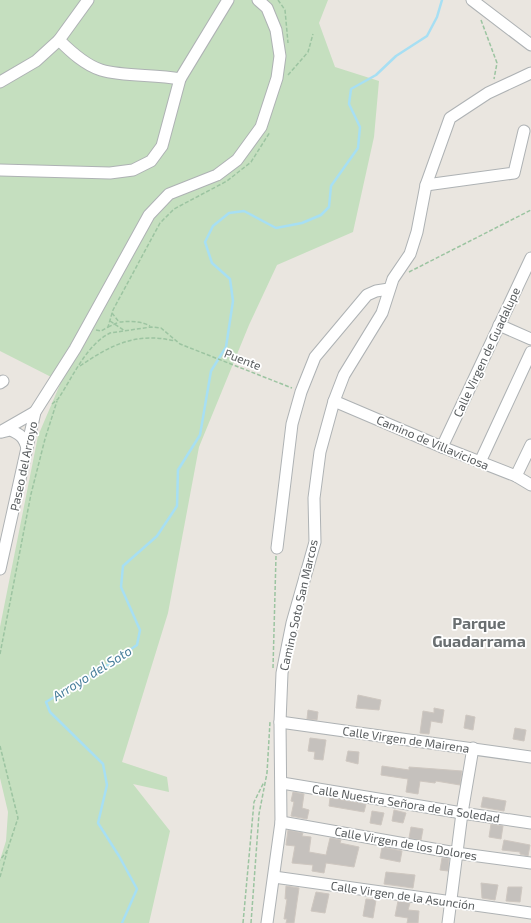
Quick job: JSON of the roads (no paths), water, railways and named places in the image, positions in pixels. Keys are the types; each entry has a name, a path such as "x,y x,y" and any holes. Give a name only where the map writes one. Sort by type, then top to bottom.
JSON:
{"street":[{"path":"0,82 36,61 59,40 88,0"},
{"path":"0,170 110,173 134,170 151,160 162,146 180,79 228,0"},
{"name":"Paseo del Arroyo","path":"0,569 35,412 86,327 149,215 169,194 217,175 237,160 261,127 282,77 276,30 267,8 258,0"},
{"path":"472,0 531,44"},
{"path":"59,40 78,58 101,70 165,76 180,79"},
{"name":"Camino Soto San Marcos","path":"267,923 281,822 282,783 280,722 282,673 292,624 315,542 314,498 320,452 334,401 344,375 382,313 393,279 410,254 417,232 426,185 450,118 488,93 531,73"},
{"path":"426,185 514,173 524,131"},
{"name":"Calle Virgen de Guadalupe","path":"442,447 531,258"},
{"path":"277,548 292,424 300,392 308,372 320,350 367,295 376,291 389,289"},
{"path":"500,325 531,339"},
{"path":"480,462 531,352"},
{"name":"Camino de Villaviciosa","path":"334,401 442,447 516,476 531,485"},
{"path":"0,432 35,412"},
{"path":"0,432 10,430 19,434 25,440 27,448"},
{"path":"516,476 531,445"},
{"name":"Calle Virgen de Mairena","path":"280,722 531,757"},
{"path":"448,923 456,853 473,748"},
{"name":"Calle Nuestra Señora de la Soledad","path":"282,783 462,814 531,823"},
{"name":"Calle Virgen de los Dolores","path":"281,822 456,853 531,863"},
{"name":"Calle Virgen de la Asunción","path":"274,877 531,913"}],"waterway":[{"name":"Arroyo del Soto","path":"122,923 137,889 119,856 98,823 107,785 103,764 50,712 46,702 111,663 137,645 140,630 121,587 123,566 157,536 177,506 178,470 200,435 211,371 226,347 233,301 230,279 212,263 205,242 213,226 229,213 244,211 276,228 302,223 321,215 329,207 331,186 358,148 360,127 349,104 351,89 376,75 396,56 427,36 437,17 442,0"}],"district":[{"name":"Parque Guadarrama","path":"479,631"}]}
